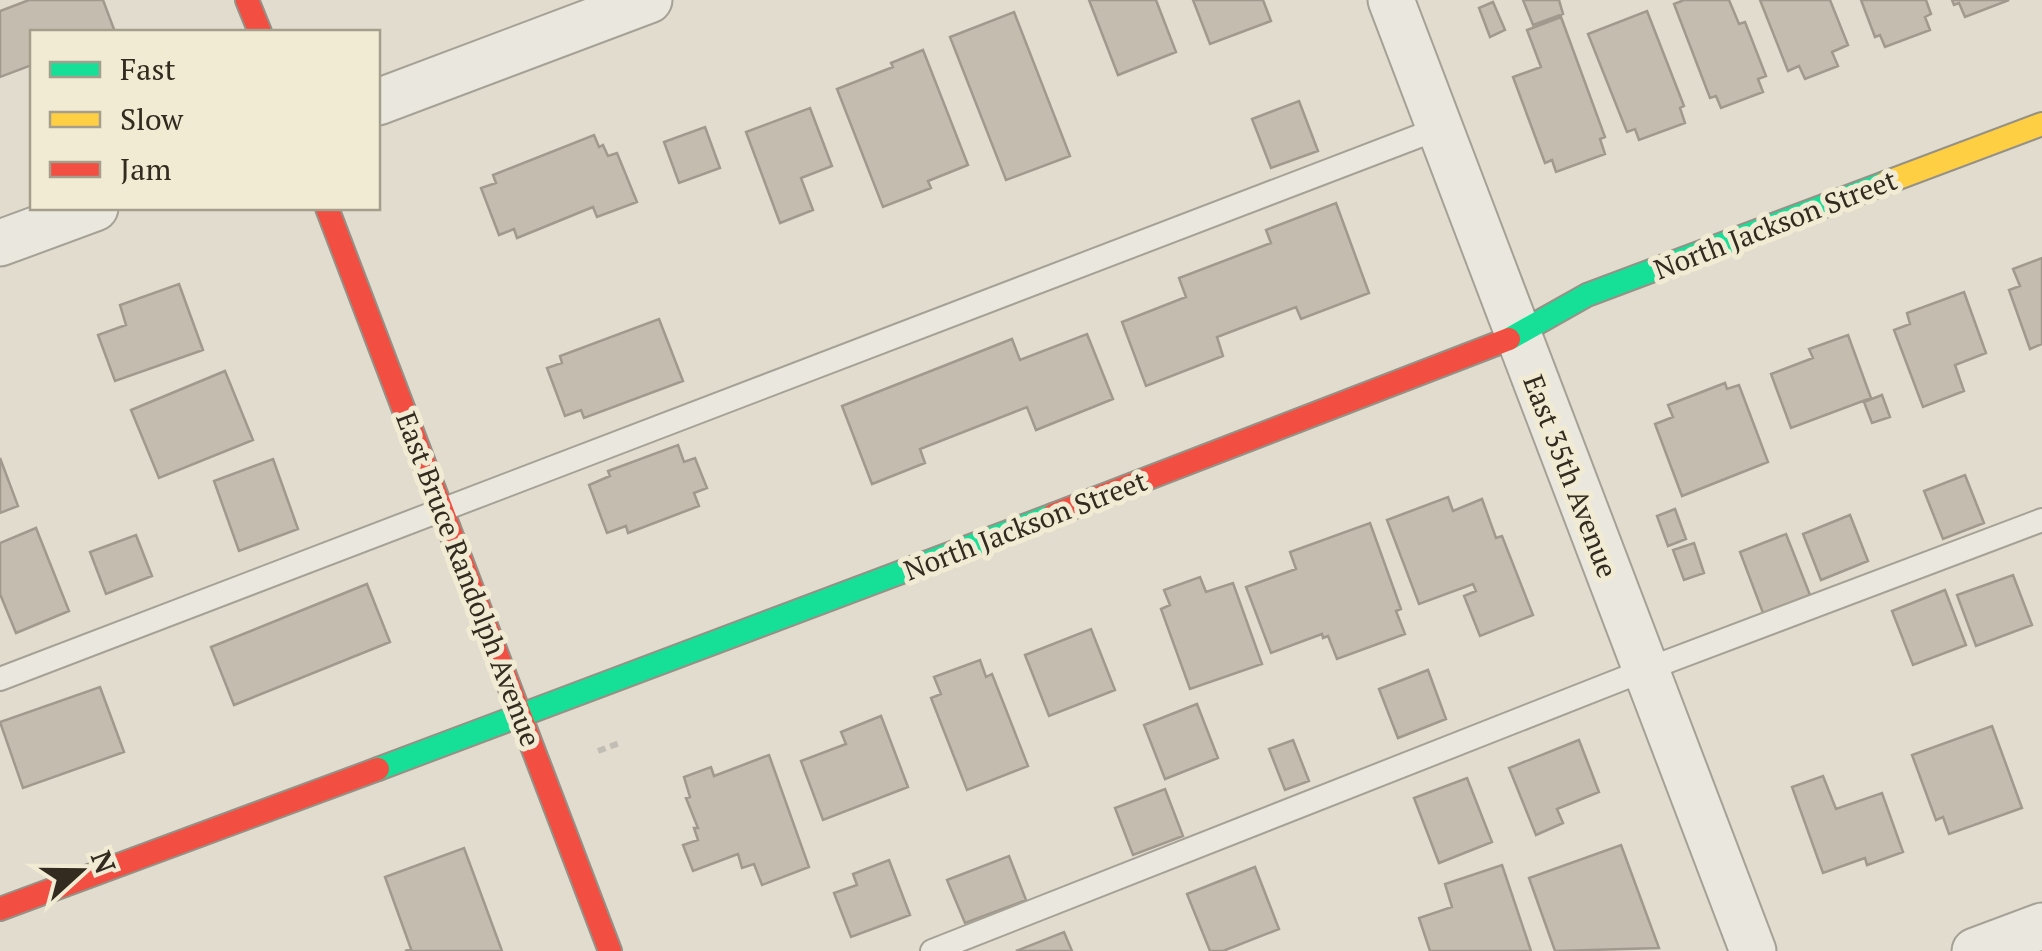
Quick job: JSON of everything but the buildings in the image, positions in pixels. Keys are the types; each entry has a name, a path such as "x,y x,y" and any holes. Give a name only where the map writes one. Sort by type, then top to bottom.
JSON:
{"street":[{"path":"247,0 259,30"},
{"path":"380,101 649,0"},
{"name":"East 35th Avenue","path":"1391,0 1753,951"},
{"name":"North Jackson Street","path":"0,909 521,717 1518,337 1550,314 1587,295 2042,124"},
{"path":"0,243 90,210"},
{"name":"East Bruce Randolph Avenue","path":"327,210 610,951"},
{"path":"1975,951 2042,926"}],"lane":[{"path":"0,679 1440,128"},
{"path":"932,951 1645,670 2042,520"}],"path":[{"path":"598,751 622,742"}],"traffic: fast":[{"path":"1509,339 1587,295 1885,183"},
{"path":"378,769 1053,515"}],"traffic: slow":[{"path":"1885,183 2042,124"}],"traffic: jam":[{"path":"247,0 259,30"},
{"path":"328,210 610,951"},
{"path":"1053,515 1509,339"},
{"path":"0,909 378,769"}]}
